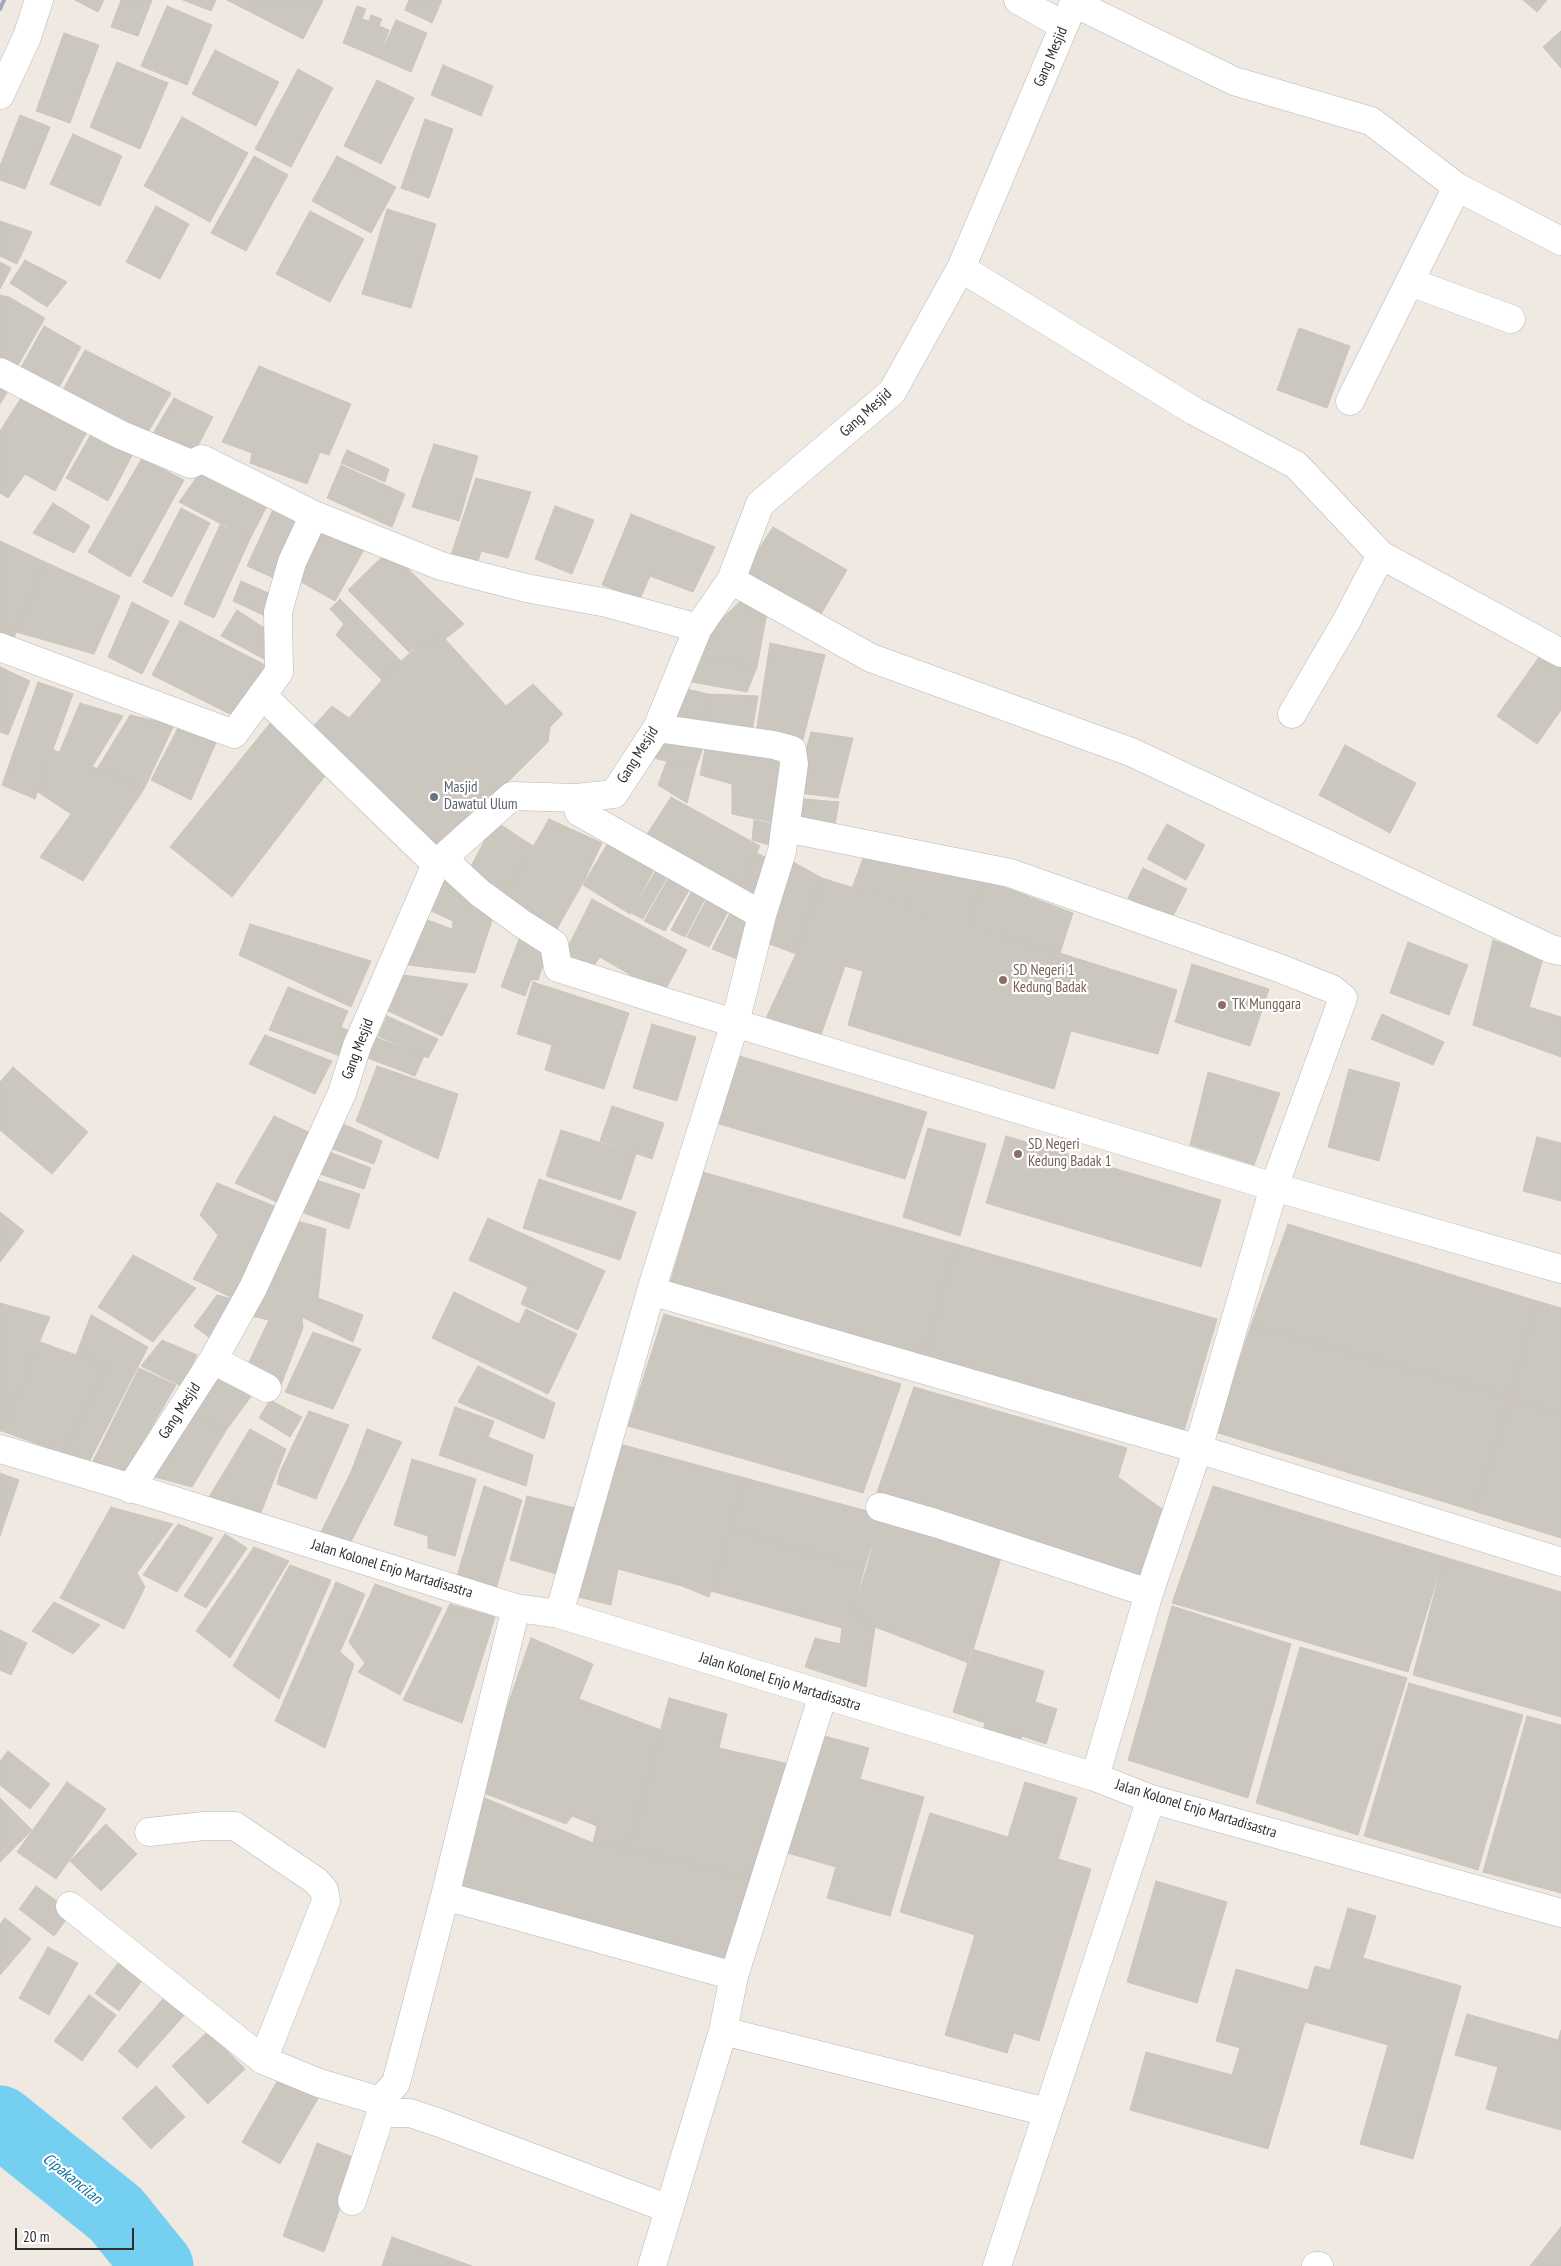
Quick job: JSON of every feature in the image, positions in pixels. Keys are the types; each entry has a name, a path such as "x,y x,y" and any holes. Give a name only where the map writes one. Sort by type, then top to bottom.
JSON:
{"street":[{"path":"0,95 27,37 39,0"},
{"path":"1018,0 1071,10 1234,82 1372,121 1457,187 1561,241"},
{"name":"Gang Mesjid","path":"130,1488 213,1360 253,1288 338,1102 357,1046 440,861 512,796 576,798 614,794 656,728 698,628 731,580 760,504 892,392 961,268 1071,10"},
{"path":"1350,401 1457,187"},
{"path":"961,268 1194,410 1296,465 1381,555 1561,653"},
{"path":"1410,282 1511,319"},
{"path":"0,372 121,435 191,464 202,459 314,515 441,566 526,588 607,603 698,628"},
{"path":"0,647 234,734 279,672 278,612 292,562 314,515"},
{"path":"1292,714 1346,622 1381,555"},
{"path":"731,580 871,658 1131,752 1551,949 1561,951"},
{"path":"262,695 440,861 457,872 521,924 554,944 558,968 1274,1187 1561,1269"},
{"path":"559,1614 651,1291 736,1023 762,915 782,851 794,764 792,750 774,745 656,728"},
{"path":"576,798 579,812 762,915"},
{"path":"785,828 1010,873 1270,964 1332,989 1343,998 1274,1187 1198,1449 1149,1593 1095,1777"},
{"path":"651,1291 1198,1449 1561,1562"},
{"path":"213,1360 267,1388"},
{"name":"Jalan Kolonel Enjo Martadisastra","path":"0,1449 516,1608 559,1614 823,1696 1095,1777 1151,1798 1561,1913"},
{"path":"880,1507 935,1523 1149,1593"},
{"path":"352,2201 380,2107 396,2083 445,1896 516,1608"},
{"path":"652,2266 723,2032 734,1976 823,1696"},
{"path":"996,2266 1151,1798"},
{"path":"149,1832 204,1826 235,1826 316,1881 324,1890 326,1901 263,2060"},
{"path":"445,1896 734,1976"},
{"path":"70,1906 263,2060 380,2107 432,2121 669,2210"},
{"path":"723,2032 1047,2112"}],"building":[{"path":"75,0 104,0 98,12"},
{"path":"121,0 152,0 138,36 111,27"},
{"path":"183,0 216,0 211,11"},
{"path":"227,0 320,0 323,1 303,39"},
{"path":"409,0 442,0 432,23 405,10"},
{"path":"1523,0 1547,0 1537,12"},
{"path":"167,6 212,25 187,85 141,66"},
{"path":"357,6 366,9 362,19 369,21 371,15 382,19 379,26 389,30 379,58 343,43"},
{"path":"396,20 427,33 411,72 379,58"},
{"path":"1561,31 1561,68 1543,47"},
{"path":"64,33 99,45 70,123 36,111"},
{"path":"215,50 279,82 256,126 192,94"},
{"path":"117,62 168,83 140,149 90,127"},
{"path":"443,65 493,86 481,116 431,95"},
{"path":"298,69 333,88 291,167 255,149"},
{"path":"377,80 414,98 381,164 344,146"},
{"path":"20,115 50,127 25,189 0,180 0,166"},
{"path":"182,117 248,153 210,222 144,186"},
{"path":"425,119 453,129 429,198 401,188"},
{"path":"73,134 122,156 100,206 50,184"},
{"path":"254,156 288,175 246,251 211,233"},
{"path":"337,156 396,187 371,233 312,201"},
{"path":"156,206 189,224 160,279 126,262"},
{"path":"387,209 436,224 411,308 362,294"},
{"path":"310,211 364,239 330,302 276,274"},
{"path":"0,221 32,232 17,264 0,256"},
{"path":"25,260 67,282 47,307 10,283"},
{"path":"0,262 11,268 0,289"},
{"path":"0,295 9,297 0,312"},
{"path":"9,297 45,318 14,372 0,365 0,312"},
{"path":"44,326 81,347 57,391 19,371"},
{"path":"1299,328 1350,346 1327,408 1277,390"},
{"path":"85,350 171,393 144,439 60,395"},
{"path":"259,366 351,404 329,455 320,452 307,484 250,463 252,453 222,442"},
{"path":"0,380 11,386 0,404"},
{"path":"25,392 90,426 55,491 25,474 8,498 0,493 0,431"},
{"path":"174,398 213,417 194,453 151,437"},
{"path":"94,429 134,452 108,501 66,478"},
{"path":"434,444 478,456 459,521 412,507"},
{"path":"347,450 389,469 385,482 341,463"},
{"path":"142,458 184,480 130,577 88,552"},
{"path":"341,465 405,494 392,527 327,498"},
{"path":"204,467 270,500 250,539 179,502"},
{"path":"476,478 531,492 508,558 481,551 477,565 451,555"},
{"path":"53,503 90,526 74,553 33,533"},
{"path":"276,503 305,517 276,579 247,566"},
{"path":"555,506 594,520 572,574 535,559"},
{"path":"181,508 210,523 172,597 143,582"},
{"path":"631,514 715,547 693,592 650,576 640,599 602,585"},
{"path":"220,525 250,539 214,618 184,604"},
{"path":"773,527 847,570 817,621 741,576"},
{"path":"321,528 365,548 335,601 294,578"},
{"path":"0,541 45,562 13,640 0,636"},
{"path":"389,550 464,624 445,639 421,642 409,652 348,590"},
{"path":"45,562 120,596 94,654 16,632"},
{"path":"241,581 278,597 274,620 233,601"},
{"path":"340,599 401,661 382,680 336,635 344,624 330,609"},
{"path":"742,600 767,613 757,667 693,655 706,633"},
{"path":"132,602 169,621 142,674 108,657"},
{"path":"237,610 275,635 268,661 221,636"},
{"path":"180,621 265,665 238,718 152,675"},
{"name":"Masjid Dawatul Ulum","path":"445,639 506,706 533,684 563,714 550,727 548,742 436,853 308,732 332,706 349,718 382,680 421,642"},
{"path":"770,643 825,655 802,743 756,733"},
{"path":"1547,646 1561,656 1561,710 1537,744 1497,716"},
{"path":"693,655 757,667 747,692 681,680"},
{"path":"0,667 30,681 8,735 0,732"},
{"path":"38,682 73,694 35,799 2,785"},
{"path":"678,687 708,694 702,730 666,725"},
{"path":"708,694 758,696 751,738 702,730"},
{"path":"80,703 123,716 92,767 59,753"},
{"path":"130,715 174,725 144,789 97,769"},
{"path":"275,717 331,768 232,897 170,847"},
{"path":"181,722 218,738 191,800 151,780"},
{"path":"811,732 853,738 838,798 794,792"},
{"path":"661,736 705,741 696,768 653,758"},
{"path":"706,745 791,756 781,824 732,814 732,784 700,775"},
{"path":"1345,745 1416,783 1390,833 1319,795"},
{"path":"52,749 144,789 83,881 40,857 71,814 38,792"},
{"path":"667,761 696,768 687,803 658,785"},
{"path":"671,797 760,846 739,890 644,839"},
{"path":"793,798 839,802 833,835 788,825"},
{"path":"549,819 602,843 584,881 554,934 502,901"},
{"path":"754,820 782,826 779,848 752,840"},
{"path":"495,821 533,846 502,901 469,870"},
{"path":"1167,824 1205,845 1186,880 1147,859"},
{"path":"612,836 658,862 630,914 583,885"},
{"path":"867,848 983,879 969,925 852,888"},
{"path":"757,853 775,862 759,906 739,890"},
{"path":"784,857 822,878 796,954 762,941"},
{"path":"659,865 670,872 643,919 631,913"},
{"path":"1143,868 1187,889 1171,920 1128,898"},
{"path":"673,870 694,882 665,931 644,921"},
{"name":"SD Negeri 1 Kedung Badak","path":"822,878 1177,990 1158,1054 1071,1031 1054,1089 848,1025 863,971 845,966 821,1035 766,1018 796,954"},
{"path":"983,879 1073,913 1060,953 969,925"},
{"path":"443,880 495,911 475,973 399,964 422,918 452,929 453,921 427,909"},
{"path":"696,883 709,891 685,937 671,930"},
{"path":"710,893 732,904 709,947 687,937"},
{"path":"592,899 687,950 663,994 600,957 592,968 565,953"},
{"path":"735,903 759,916 737,959 712,949"},
{"path":"250,924 371,961 351,1007 239,955"},
{"path":"519,939 548,950 538,980 531,980 525,996 501,987"},
{"path":"1493,940 1543,958 1529,1007 1561,1017 1561,1057 1473,1025"},
{"path":"1408,942 1468,965 1449,1015 1390,993"},
{"name":"TK Munggara","path":"1192,964 1269,989 1250,1046 1175,1022"},
{"path":"403,975 468,984 442,1036 384,1009"},
{"path":"533,982 629,1013 604,1089 545,1070 552,1045 517,1034"},
{"path":"288,987 348,1011 341,1027 352,1032 343,1057 269,1030"},
{"path":"1382,1014 1444,1042 1433,1065 1371,1039"},
{"path":"387,1016 438,1039 428,1058 378,1036"},
{"path":"652,1024 696,1037 677,1101 633,1088"},
{"path":"265,1035 332,1061 315,1094 249,1064"},
{"path":"370,1035 424,1056 415,1076 362,1056"},
{"path":"736,1055 927,1112 905,1179 716,1123"},
{"path":"377,1066 458,1094 438,1159 356,1121"},
{"path":"13,1067 88,1132 52,1174 0,1130 0,1082"},
{"path":"1349,1069 1400,1083 1379,1161 1328,1147"},
{"path":"1208,1072 1280,1093 1254,1165 1190,1145"},
{"path":"612,1106 664,1123 652,1159 600,1141"},
{"path":"274,1116 315,1135 281,1204 235,1183"},
{"path":"341,1123 382,1141 374,1164 330,1148"},
{"path":"928,1128 986,1144 960,1236 903,1217"},
{"path":"561,1130 636,1154 621,1200 546,1176"},
{"path":"1006,1136 1221,1200 1201,1267 986,1203"},
{"path":"1537,1137 1561,1143 1561,1201 1523,1191"},
{"path":"324,1150 371,1168 364,1189 314,1172"},
{"path":"703,1172 956,1244 924,1357 670,1283"},
{"path":"310,1178 360,1194 349,1229 298,1211"},
{"path":"539,1179 636,1212 620,1260 523,1228"},
{"path":"217,1183 279,1208 237,1300 193,1279 218,1235 200,1215"},
{"path":"0,1212 24,1231 0,1262"},
{"path":"488,1218 605,1271 578,1330 521,1304 528,1287 469,1260"},
{"path":"294,1220 326,1229 318,1298 363,1315 353,1342 302,1317 303,1328 281,1385 246,1368 269,1320 247,1315"},
{"path":"1288,1224 1537,1301 1510,1397 1251,1325"},
{"path":"956,1244 1217,1319 1183,1434 924,1357"},
{"path":"133,1255 196,1288 153,1342 98,1307"},
{"path":"454,1292 519,1324 526,1309 577,1334 548,1394 432,1338"},
{"path":"217,1295 237,1300 214,1341 194,1326"},
{"path":"1537,1301 1561,1308 1561,1415 1510,1397"},
{"path":"0,1303 50,1317 2,1431 0,1431"},
{"path":"664,1314 901,1384 863,1493 628,1426"},
{"path":"91,1315 148,1347 88,1464 62,1453 107,1366 76,1355"},
{"path":"1251,1325 1510,1397 1474,1511 1215,1432"},
{"path":"313,1332 361,1349 333,1409 285,1392"},
{"path":"162,1340 197,1355 181,1386 141,1366"},
{"path":"40,1342 107,1366 62,1453 2,1431"},
{"path":"217,1365 259,1386 227,1429 184,1411"},
{"path":"478,1366 555,1403 544,1439 458,1402"},
{"path":"139,1368 176,1385 123,1477 91,1465"},
{"path":"914,1387 1127,1448 1118,1477 1162,1509 1138,1584 875,1498"},
{"path":"1510,1397 1561,1415 1561,1538 1474,1511"},
{"path":"270,1400 302,1417 290,1437 259,1418"},
{"path":"455,1407 494,1421 488,1437 533,1455 526,1486 439,1455"},
{"path":"184,1411 227,1429 192,1487 151,1476"},
{"path":"309,1411 349,1425 316,1499 277,1484 280,1472"},
{"path":"250,1429 286,1449 260,1515 209,1497"},
{"path":"367,1429 402,1442 350,1544 321,1532 351,1472"},
{"path":"620,1444 745,1478 709,1597 682,1586 618,1569 611,1605 574,1596"},
{"path":"412,1459 476,1479 455,1556 428,1548 428,1536 394,1525"},
{"path":"0,1473 19,1480 0,1536"},
{"path":"745,1478 882,1515 864,1569 730,1529"},
{"path":"484,1486 522,1500 496,1589 456,1579"},
{"path":"1213,1486 1444,1557 1408,1672 1172,1603"},
{"path":"527,1496 579,1509 559,1575 510,1560"},
{"path":"111,1507 173,1524 137,1573 145,1587 124,1629 60,1598"},
{"path":"882,1515 1002,1555 969,1663 875,1627 853,1614"},
{"path":"178,1524 213,1538 177,1592 143,1575"},
{"path":"730,1529 864,1569 853,1614 875,1627 866,1687 805,1667 815,1638 840,1644 842,1628 711,1591"},
{"path":"225,1534 247,1548 206,1608 184,1596"},
{"path":"254,1547 289,1561 230,1658 196,1631"},
{"path":"1444,1557 1561,1592 1561,1717 1413,1675"},
{"path":"290,1565 331,1580 279,1699 233,1666"},
{"path":"336,1582 365,1594 340,1652 354,1664 325,1748 275,1721"},
{"path":"375,1584 442,1608 400,1695 358,1672 365,1663 349,1642"},
{"path":"54,1602 100,1625 73,1654 32,1631"},
{"path":"450,1604 495,1617 462,1723 403,1700"},
{"path":"1172,1606 1291,1644 1248,1798 1128,1760"},
{"path":"0,1630 27,1643 11,1675 0,1670"},
{"path":"531,1638 593,1664 579,1699 661,1730 629,1849 593,1843 597,1826 572,1816 566,1824 478,1791"},
{"path":"1300,1647 1407,1678 1358,1835 1256,1803"},
{"path":"972,1649 1044,1671 1035,1702 1057,1709 1046,1744 1022,1736 1020,1742 983,1730 985,1723 953,1712"},
{"path":"1409,1683 1523,1715 1478,1870 1364,1836"},
{"path":"669,1698 727,1714 719,1748 789,1764 755,1880 629,1849"},
{"path":"1527,1716 1561,1725 1561,1893 1483,1872"},
{"path":"817,1734 869,1748 860,1779 924,1797 890,1916 827,1898 836,1867 784,1852"},
{"path":"8,1751 50,1784 30,1809 0,1785 0,1761"},
{"path":"67,1782 106,1809 56,1879 17,1852"},
{"path":"1025,1782 1077,1798 1058,1859 1091,1869 1039,2041 1014,2033 1007,2053 945,2035 975,1935 900,1912 930,1813 1008,1837"},
{"path":"480,1796 593,1843 629,1849 755,1880 728,1966 458,1884"},
{"path":"0,1798 32,1830 0,1862"},
{"path":"106,1824 137,1854 101,1891 70,1861"},
{"path":"1156,1881 1227,1902 1197,2003 1127,1982"},
{"path":"36,1886 72,1912 54,1936 19,1909"},
{"path":"1348,1908 1376,1916 1363,1958 1461,1986 1413,2159 1360,2144 1388,2045 1305,2022 1268,2149 1130,2110 1146,2052 1232,2075 1240,2048 1216,2041 1236,1969 1308,1990 1315,1966 1330,1970"},
{"path":"5,1918 31,1939 0,1975 0,1924"},
{"path":"48,1947 78,1963 49,2015 19,1998"},
{"path":"121,1959 145,1977 119,2011 95,1993"},
{"path":"168,1993 188,2011 137,2068 118,2051"},
{"path":"89,1995 116,2015 82,2061 54,2041"},
{"path":"1467,2014 1558,2040 1561,2030 1561,2130 1486,2109 1498,2067 1455,2055"},
{"path":"208,2031 245,2069 208,2104 172,2066"},
{"path":"282,2073 320,2095 280,2164 242,2142"},
{"path":"156,2086 185,2117 151,2149 122,2118"},
{"path":"317,2143 358,2159 324,2252 283,2236"},
{"path":"1561,2227 1561,2266 1530,2266"},
{"path":"392,2237 472,2266 382,2266"}],"waterway":[{"name":"Cipakancilan","path":"0,2121 116,2214 158,2266"}],"railway":[{"path":"0,9 4,0"}],"place":[{"name":"Masjid Dawatul Ulum","path":"434,797"},
{"name":"SD Negeri 1 Kedung Badak","path":"1003,980"},
{"name":"TK Munggara","path":"1222,1005"},
{"name":"SD Negeri Kedung Badak 1","path":"1018,1154"}]}
